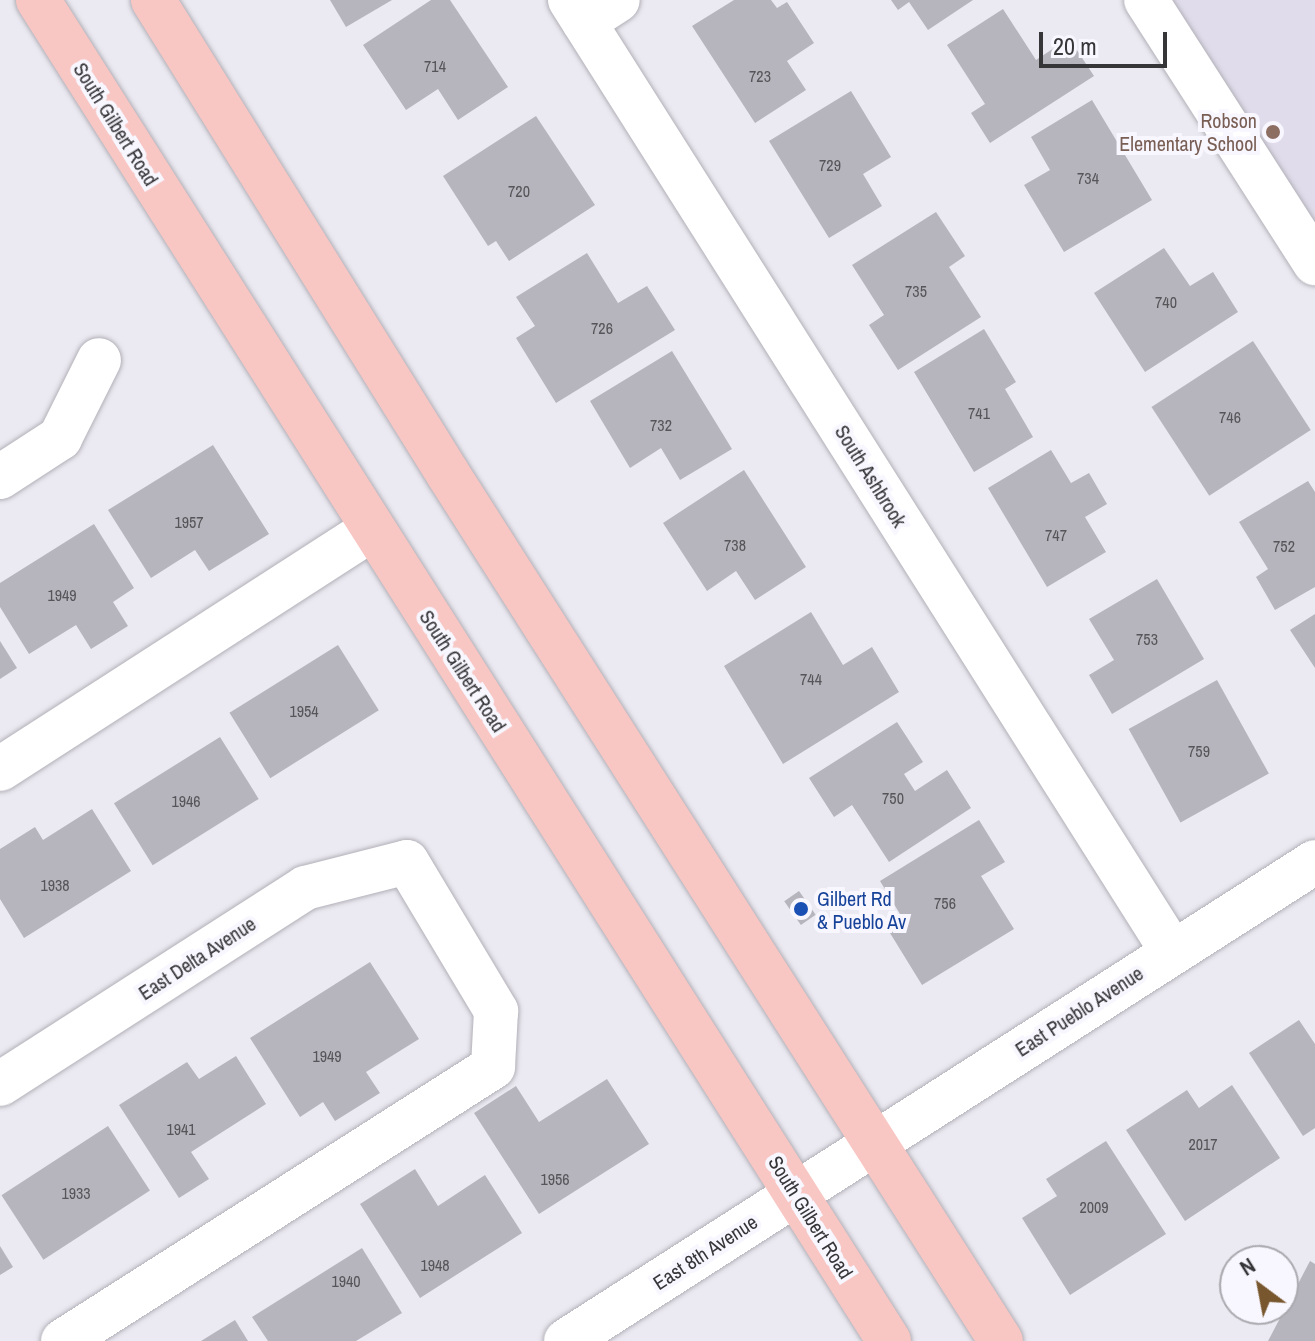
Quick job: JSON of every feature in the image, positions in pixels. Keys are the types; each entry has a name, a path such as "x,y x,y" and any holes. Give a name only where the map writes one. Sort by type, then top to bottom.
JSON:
{"main road":[{"name":"South Gilbert Road","path":"38,0 889,1341"},
{"path":"153,0 464,499 860,1152 1001,1341"}],"street":[{"path":"1146,0 1315,263"},
{"name":"South Ashbrook","path":"591,7 1172,951"},
{"path":"0,477 60,438 99,360"},
{"path":"0,769 372,529"},
{"name":"East Delta Avenue","path":"0,1084 305,888 407,862 496,1011 493,1067 63,1341"},
{"name":"East Pueblo Avenue","path":"860,1152 1315,862"},
{"name":"East 8th Avenue","path":"566,1341 860,1152"}],"shaded area":[{"name":"Robson Elementary School","path":"1146,0 1315,0 1315,263"}],"building":[{"path":"330,0 392,0 346,27"},
{"path":"431,0 450,0 508,87 458,120 438,89 406,110 363,45"},
{"path":"734,0 771,0 777,8 787,2 814,43 787,61 806,90 755,123 692,26"},
{"path":"891,0 973,0 928,30 909,2 898,10"},
{"path":"1003,9 1036,60 1069,38 1094,76 990,143 971,113 985,104 947,45"},
{"path":"851,91 891,157 863,174 882,206 829,238 769,141"},
{"path":"1092,100 1152,200 1064,252 1024,185 1050,170 1031,137"},
{"path":"536,116 595,205 509,261 496,241 488,246 443,176"},
{"path":"936,212 965,256 949,267 981,317 898,370 869,325 884,315 852,265"},
{"path":"1164,248 1190,286 1213,272 1238,312 1145,372 1094,293"},
{"path":"587,253 618,303 647,286 675,330 556,403 516,338 535,326 516,297"},
{"path":"984,329 1016,382 1005,389 1033,437 974,472 914,372"},
{"path":"1253,341 1311,430 1209,496 1152,407"},
{"path":"672,351 732,449 680,480 661,448 630,468 590,401"},
{"path":"213,445 269,534 209,571 195,550 151,578 108,510"},
{"path":"1051,450 1071,483 1089,473 1107,504 1085,517 1106,552 1047,587 988,488"},
{"path":"744,470 806,567 755,600 736,571 707,591 663,523"},
{"path":"1308,481 1315,492 1315,587 1275,610 1256,577 1268,569 1239,522"},
{"path":"94,524 134,588 113,602 128,626 91,649 76,625 29,654 0,607 0,583"},
{"path":"1157,579 1204,659 1112,714 1089,675 1114,660 1089,619"},
{"path":"811,612 843,665 872,647 899,692 783,764 724,666"},
{"path":"1315,614 1315,668 1290,630"},
{"path":"0,641 17,668 0,679"},
{"path":"338,645 379,710 270,778 229,713"},
{"path":"1217,680 1269,774 1181,823 1129,729"},
{"path":"897,722 923,762 904,774 915,791 947,770 971,808 889,862 852,805 834,817 809,778"},
{"path":"220,737 259,799 153,865 114,803"},
{"path":"92,809 131,871 24,938 0,899 0,849 35,827 43,840"},
{"path":"979,820 1005,862 981,876 1014,929 922,985 890,933 906,924 880,881"},
{"path":"799,891 816,915 801,925 784,901"},
{"path":"370,962 419,1039 366,1072 380,1093 335,1121 323,1102 300,1117 250,1038"},
{"path":"1299,1020 1315,1044 1315,1128 1303,1136 1249,1053"},
{"path":"236,1056 266,1104 191,1152 209,1179 179,1198 119,1105 187,1062 199,1079"},
{"path":"607,1079 649,1144 539,1214 474,1113 516,1086 539,1122"},
{"path":"1232,1085 1280,1158 1185,1221 1126,1130 1187,1090 1199,1108"},
{"path":"108,1126 150,1191 43,1260 1,1195"},
{"path":"1106,1141 1166,1234 1070,1295 1022,1218 1057,1196 1046,1179"},
{"path":"415,1169 438,1206 485,1175 522,1233 420,1298 360,1204"},
{"path":"0,1246 13,1267 0,1275"},
{"path":"362,1248 402,1313 356,1341 268,1341 252,1317"},
{"path":"1310,1261 1315,1264 1315,1341 1268,1341 1276,1325 1299,1325 1299,1282"},
{"path":"235,1320 248,1341 201,1341"}],"place":[{"name":"Robson Elementary School","path":"1273,132"},
{"name":"Gilbert Rd & Pueblo Av","path":"801,909"}]}
